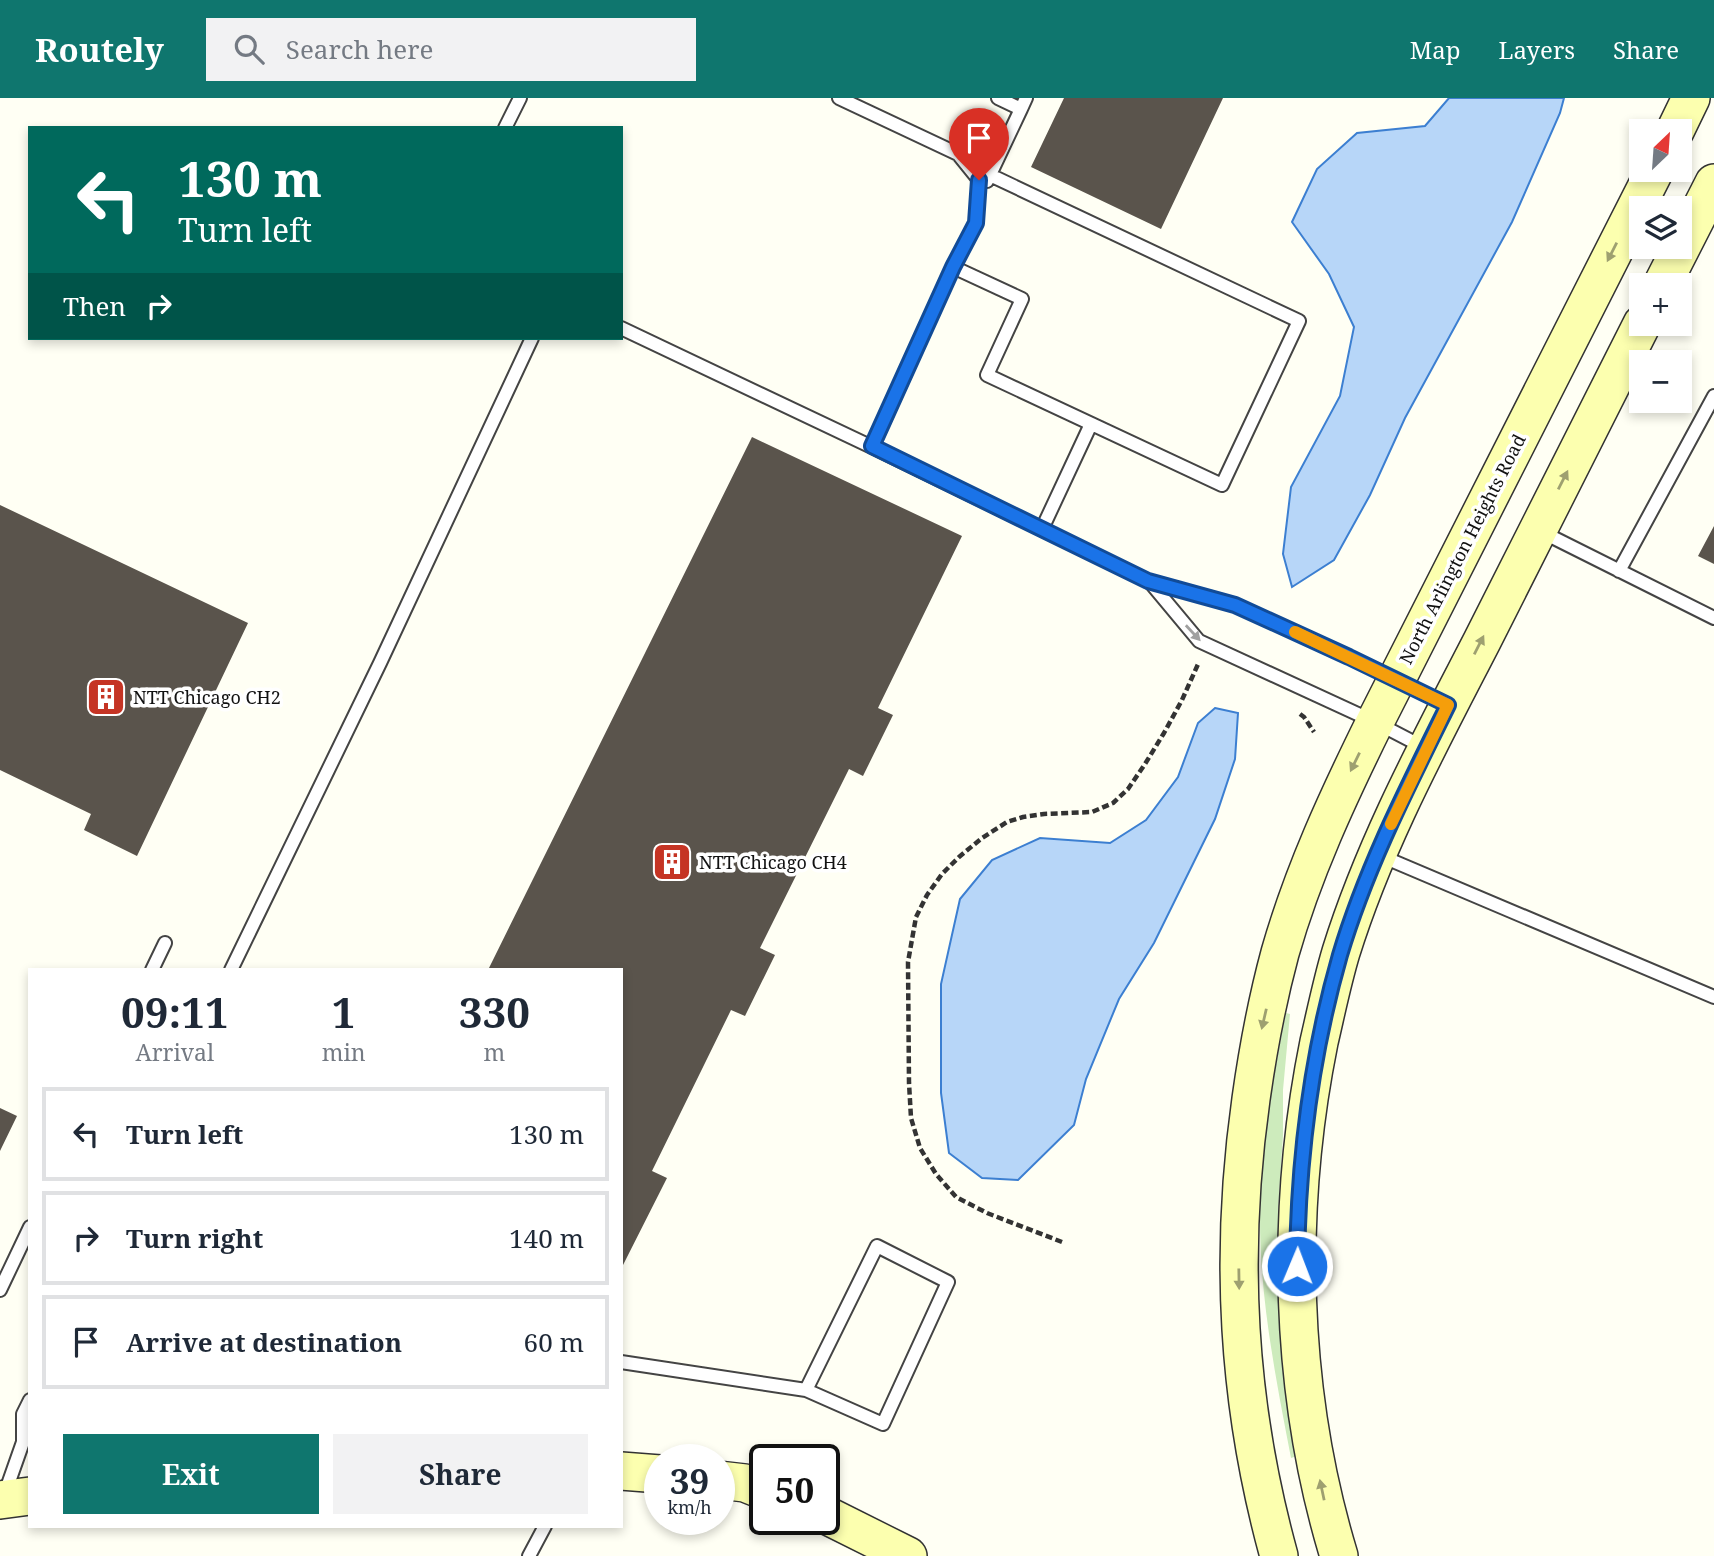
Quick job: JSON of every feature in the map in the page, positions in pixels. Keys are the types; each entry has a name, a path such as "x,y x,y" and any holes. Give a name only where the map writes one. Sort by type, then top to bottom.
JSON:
{"main road":[{"path":"1681,119 1691,98"},
{"name":"North Arlington Heights Road","path":"1275,1548 1257,1465 1246,1394 1239,1249 1241,1178 1259,1041 1280,953 1313,855 1330,814 1649,182"},
{"path":"1668,273 1714,183"},
{"path":"1339,1556 1309,1425 1296,1290 1297,1217 1304,1134 1312,1075 1327,1006 1341,953 1377,855 1399,806 1636,336"},
{"path":"623,1471 644,1473"},
{"path":"840,1522 908,1556"}],"lane":[{"path":"506,126 520,98"},
{"path":"839,98 958,154 979,180 976,223 953,267 872,446"},
{"path":"978,201 1023,103 998,98"},
{"path":"953,267 1022,299 987,375 1222,485 1299,321 990,175"},
{"path":"623,329 872,446 1148,581 1235,605 1448,705"},
{"path":"232,968 386,651 531,340"},
{"path":"1619,571 1714,396"},
{"path":"1042,529 1091,424"},
{"path":"1538,530 1714,618"},
{"path":"1148,581 1199,641 1375,722 1426,749"},
{"path":"1377,855 1714,997"},
{"path":"153,968 165,943"},
{"path":"0,1290 28,1231"},
{"path":"623,1362 806,1390 883,1424 948,1282 877,1245 806,1390"},
{"path":"11,1499 23,1442 23,1414 28,1404"},
{"path":"528,1556 544,1528"}],"path":[{"path":"1062,1242 987,1213 956,1196 936,1174 920,1148 911,1118 909,1083 908,962 916,917 942,874 982,838 1007,822 1044,814 1092,812 1113,803 1128,789 1164,733 1199,662"}],"green space":[{"path":"1286,1013 1290,1014 1283,1090 1278,1270 1288,1406 1297,1456 1291,1458 1266,1310 1260,1220 1268,1116"}],"water":[{"path":"1449,98 1564,98 1560,113 1512,222 1405,418 1370,495 1334,560 1292,587 1283,554 1291,487 1340,396 1354,327 1329,274 1292,222 1317,169 1357,133 1425,126"},
{"path":"1215,708 1238,713 1235,759 1215,819 1154,943 1119,999 1086,1079 1074,1125 1018,1180 982,1178 949,1153 941,1093 941,984 960,899 992,860 1040,838 1110,843 1146,820 1178,777 1198,723"}],"building":[{"path":"1064,98 1223,98 1161,229 1031,167"},
{"name":"NTT Chicago CH4","path":"752,437 962,536 878,708 893,715 863,776 849,769 760,948 775,955 745,1016 731,1010 652,1171 667,1178 623,1265 623,968 489,968"},
{"name":"NTT Chicago CH2","path":"0,505 248,623 137,856 84,830 91,814 0,770"},
{"path":"1714,526 1714,564 1698,556"},
{"path":"0,1108 17,1116 0,1151"}],"slow traffic":[{"path":"1295,632 1448,705 1391,824"}],"place":[{"name":"NTT Chicago CH2","path":"106,697"},
{"name":"NTT Chicago CH4","path":"672,862"}],"route":[{"path":"979,180 976,223 953,267 872,446 1148,581 1235,605 1448,705 1377,855 1341,953 1312,1075 1297,1217 1297,1266"}]}
